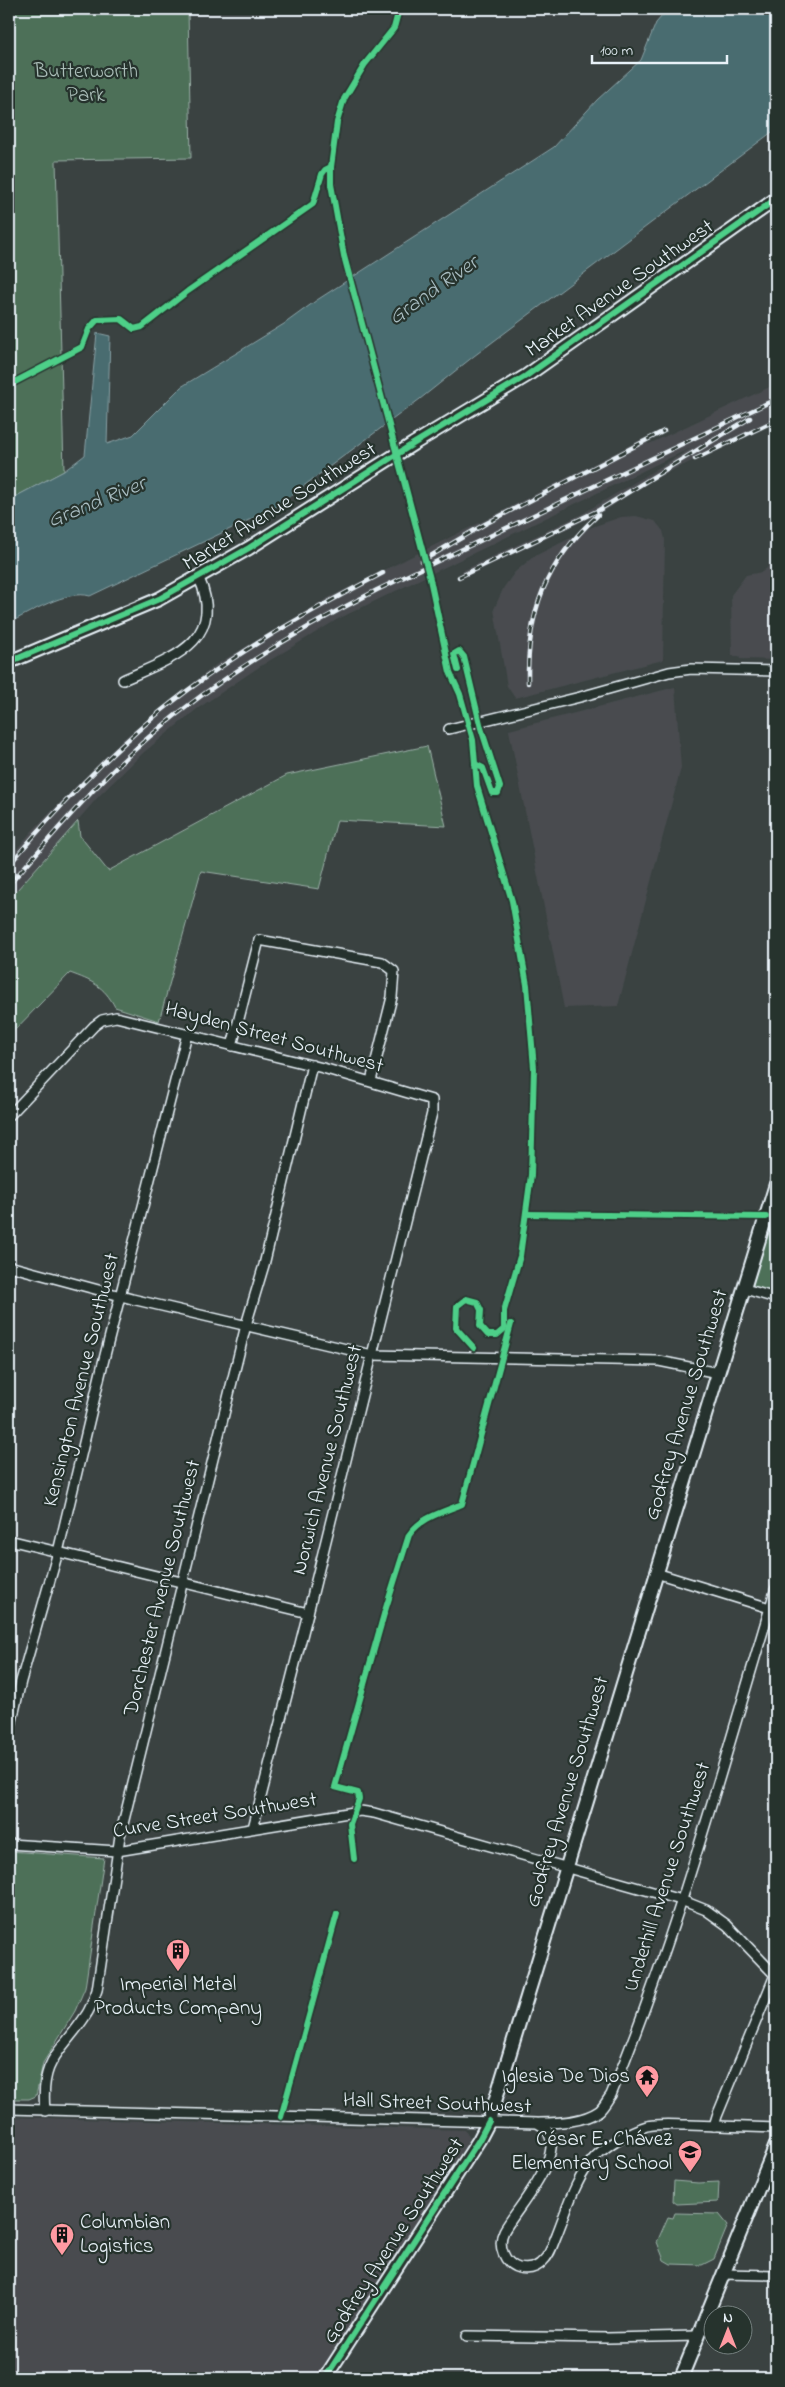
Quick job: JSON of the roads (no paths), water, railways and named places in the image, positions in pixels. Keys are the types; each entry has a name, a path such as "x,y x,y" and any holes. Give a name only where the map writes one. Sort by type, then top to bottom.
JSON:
{"main road":[{"name":"Market Avenue Southwest","path":"9,662 119,617 199,578 526,376 776,198"},
{"name":"Godfrey Avenue Southwest","path":"325,2378 479,2140 489,2121 776,1184"},
{"path":"680,2378 776,2145"}],"street":[{"path":"123,680 165,661 186,649 196,639 203,627 207,603 199,578"},
{"path":"449,728 580,697 669,672 691,669 776,671"},
{"path":"232,1046 259,940 382,962 394,971 392,997 371,1081"},
{"name":"Hayden Street Southwest","path":"9,1116 94,1026 107,1018 124,1018 312,1065 432,1100"},
{"name":"Kensington Avenue Southwest","path":"9,1734 21,1681 58,1552 102,1367 187,1034"},
{"name":"Dorchester Avenue Southwest","path":"45,2111 46,2070 52,2058 87,2014 97,1990 117,1851 312,1065"},
{"name":"Norwich Avenue Southwest","path":"253,1828 430,1122 432,1100"},
{"path":"9,1266 121,1296 372,1355 659,1361 718,1373"},
{"path":"745,1289 776,1298"},
{"path":"9,1540 308,1613"},
{"path":"656,1573 773,1609"},
{"name":"Underhill Avenue Southwest","path":"537,2123 557,2123 584,2118 600,2110 611,2095 662,1960 682,1900 773,1609 776,1588"},
{"name":"Curve Street Southwest","path":"9,1844 117,1851 360,1811 374,1813 682,1900 706,1910 727,1925 776,1976"},
{"path":"714,2126 716,2116 776,1976"},
{"name":"Hall Street Southwest","path":"9,2109 537,2123 544,2126 551,2135 551,2152 524,2204 503,2232 501,2242 506,2260 515,2266 525,2269 534,2268 549,2255 584,2170 606,2147 648,2126 776,2128"},
{"path":"724,2274 776,2275"},
{"path":"467,2336 608,2338 697,2336"}],"water":[{"name":"Grand River","path":"668,9 776,9 776,129 274,508 90,596 70,596 48,603 9,623 9,500 64,471 85,455 97,333 110,336 107,444 133,435 181,387 284,324 317,300 554,147 597,100 641,60 656,23"}],"railway":[{"path":"9,885 76,809 130,754 175,715 258,657 317,622 377,590 776,399"},
{"path":"459,577 599,510 750,418"},
{"path":"695,459 776,420"},
{"path":"422,561 485,524 664,431"},
{"path":"528,683 531,634 543,590 552,571 565,552 598,515"},
{"path":"9,865 59,808 94,772 130,737 176,699 262,640 322,605 383,573"}],"place":[{"name":"Imperial Metal Products Company","path":"178,1972"},
{"name":"Iglesia De Dios","path":"647,2098"},
{"name":"César E. Chávez Elementary School","path":"690,2173"},
{"name":"Columbian Logistics","path":"62,2256"}],"park label":[{"name":"Butterworth Park","path":"86,84"}]}
